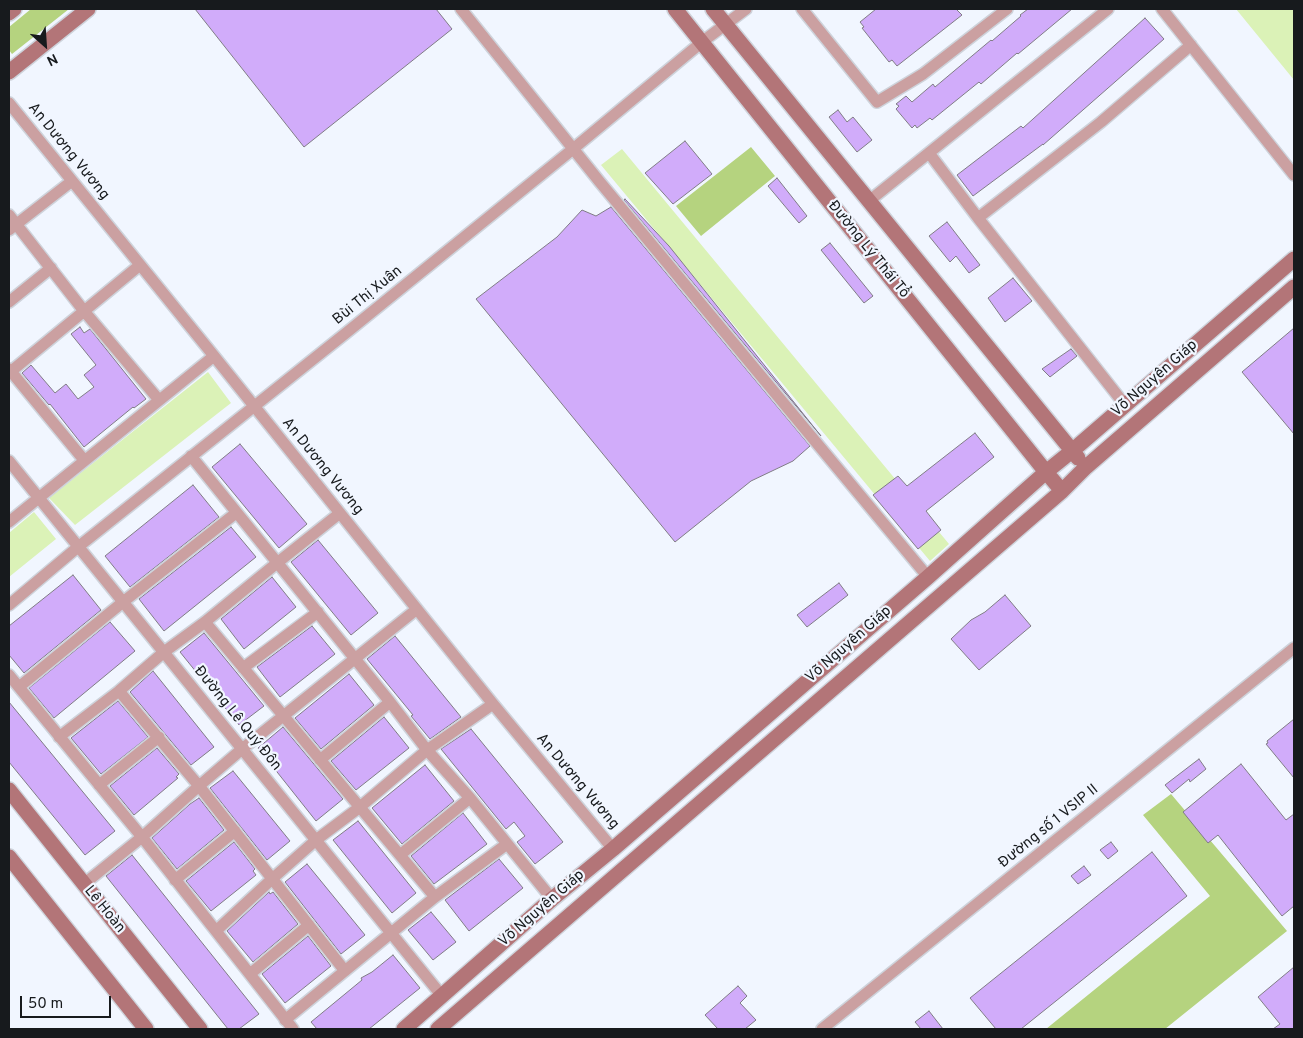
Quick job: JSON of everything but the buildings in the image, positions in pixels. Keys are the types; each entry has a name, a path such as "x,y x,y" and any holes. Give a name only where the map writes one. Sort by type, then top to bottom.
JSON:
{"main road":[{"path":"9,13 14,9"},
{"path":"9,72 88,9"},
{"name":"Đường Lý Thái Tổ","path":"675,9 1062,491"},
{"path":"713,9 1086,467"},
{"name":"Võ Nguyên Giáp","path":"404,1029 1294,259"},
{"name":"Võ Nguyên Giáp","path":"438,1029 1062,491 1086,467 1294,287"},
{"name":"Lê Hoàn","path":"9,790 200,1029"},
{"path":"9,857 146,1029"}],"street":[{"path":"461,9 573,149 928,577"},
{"name":"Bùi Thị Xuân","path":"9,606 78,547 573,149 702,42 746,9"},
{"path":"802,9 877,102 923,74 1007,9"},
{"path":"869,201 1108,9"},
{"path":"1162,9 1294,175"},
{"path":"978,218 1101,122 1191,45"},
{"name":"An Dương Vương","path":"9,103 492,704 613,849"},
{"path":"929,153 1125,405"},
{"path":"13,227 72,181"},
{"path":"9,214 13,227 51,268 84,311 159,400"},
{"path":"84,460 9,371 140,265"},
{"path":"9,302 51,268"},
{"path":"9,522 214,356"},
{"path":"191,456 428,750 470,798 552,899"},
{"name":"Đường Lê Quý Đôn","path":"9,461 442,996"},
{"path":"19,687 236,513"},
{"path":"59,737 340,513"},
{"path":"84,884 142,837 242,749 417,609"},
{"path":"243,668 318,612"},
{"path":"205,622 435,897"},
{"name":"Đường số 1 VSIP II","path":"822,1029 1294,648"},
{"path":"9,675 142,837 289,1025 344,971 435,897 507,844"},
{"path":"119,691 159,737 344,971"},
{"path":"320,760 390,702"},
{"path":"216,931 316,840 360,807 428,750 492,704"},
{"path":"99,785 159,737"},
{"path":"400,855 470,798"},
{"path":"175,880 235,832"},
{"path":"250,974 308,925"}],"green space":[{"path":"31,9 69,9 12,54 9,50 9,27"},
{"path":"1236,9 1294,9 1294,80"},
{"path":"751,147 775,176 701,236 676,206"},
{"path":"622,149 949,544 930,561 601,165"},
{"path":"208,372 231,403 75,525 49,498"},
{"path":"34,512 56,539 9,577 9,533"},
{"path":"1171,794 1287,931 1165,1029 1046,1029 1210,896 1143,815"}]}
